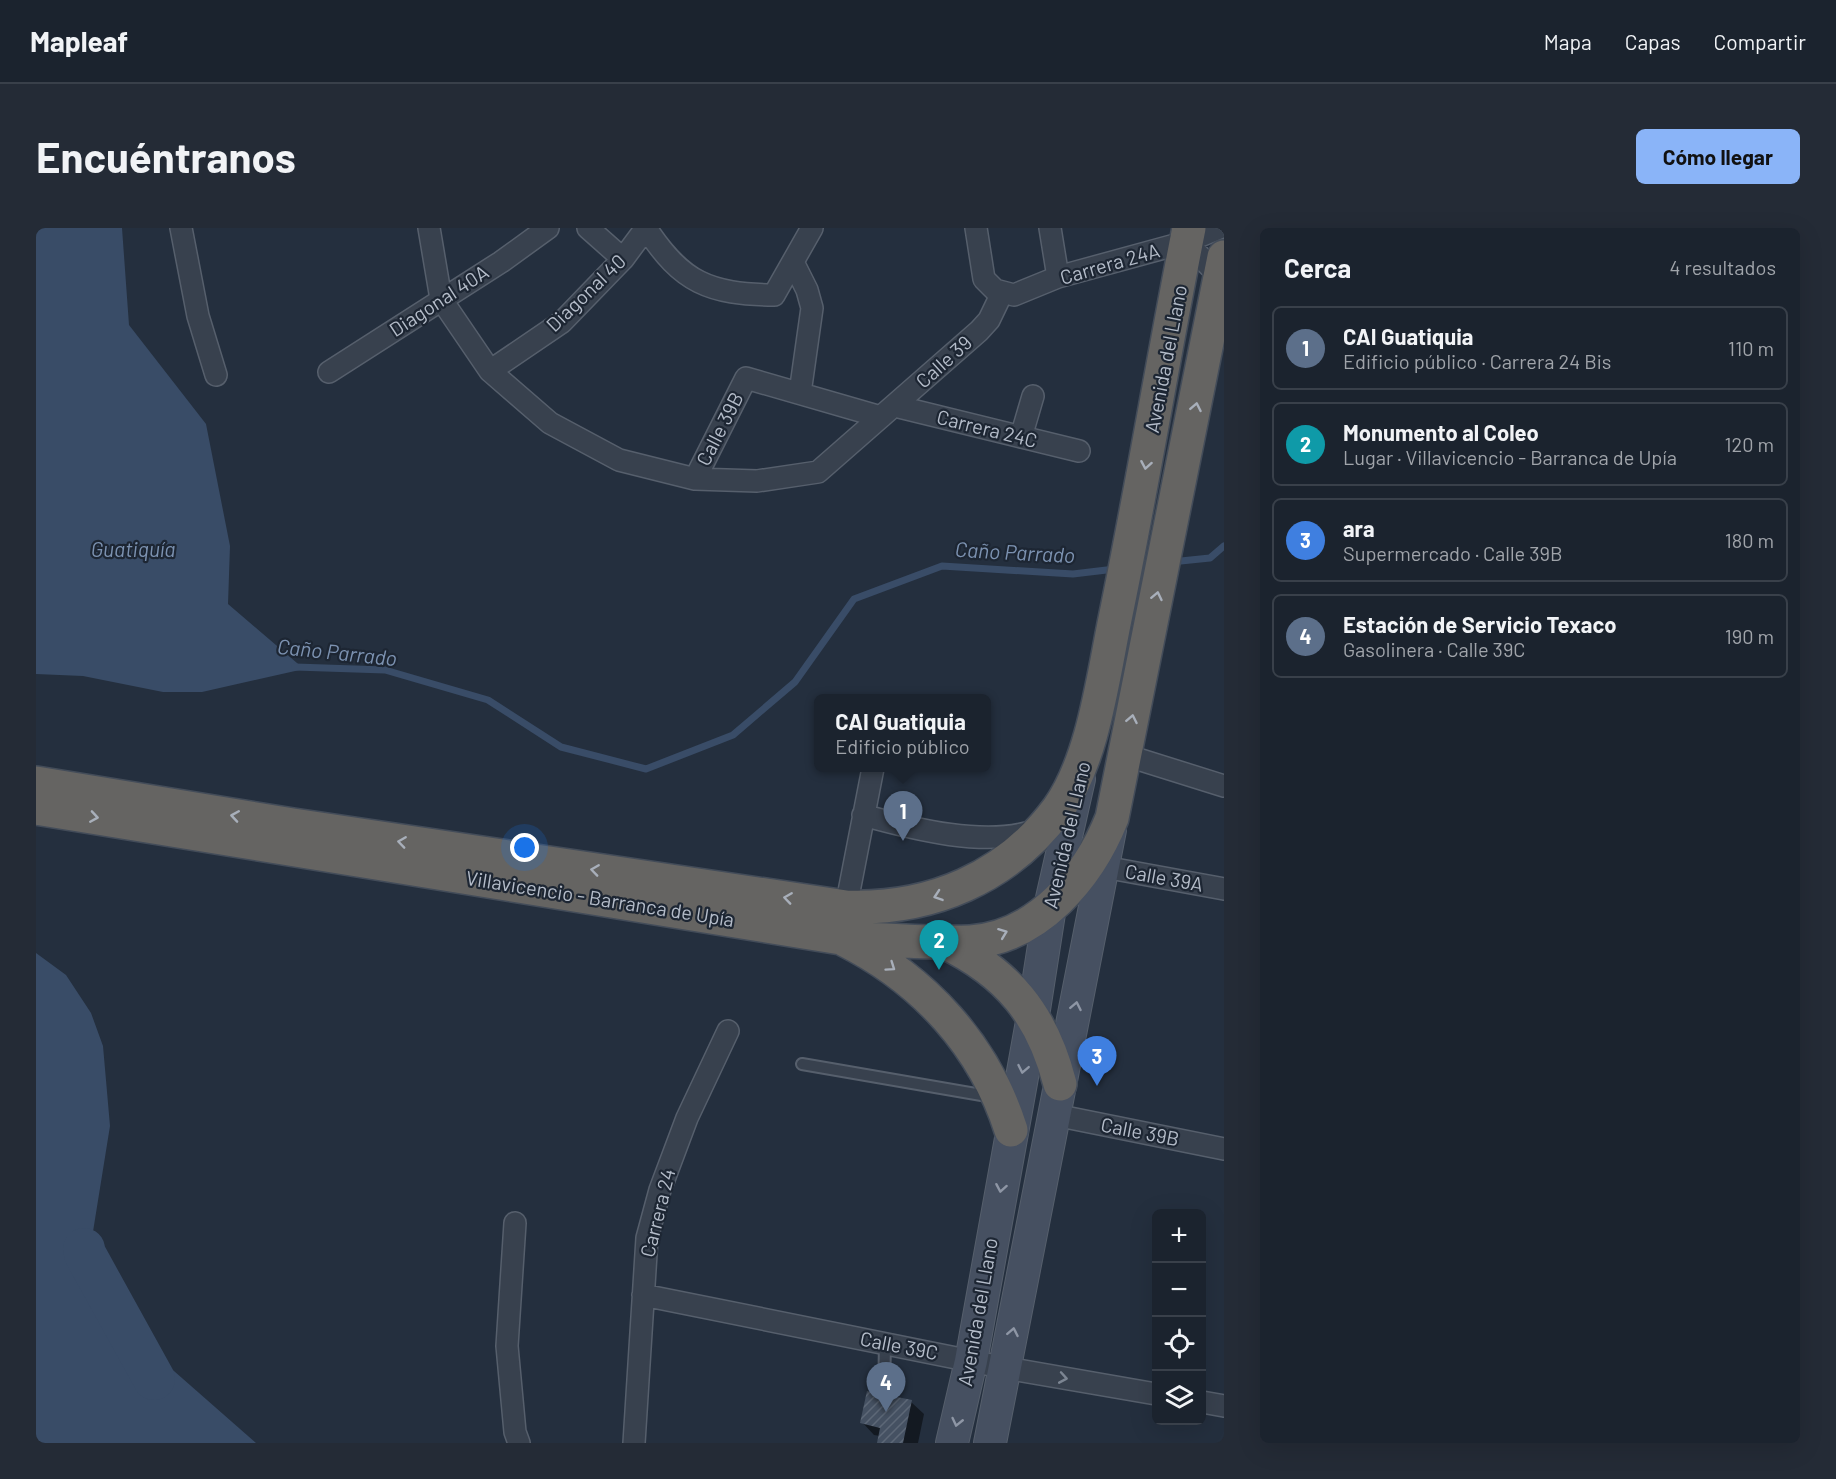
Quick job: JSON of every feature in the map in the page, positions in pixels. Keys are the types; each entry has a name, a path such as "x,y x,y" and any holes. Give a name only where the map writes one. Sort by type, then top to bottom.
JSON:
{"highway":[{"name":"Avenida del Llano","path":"1083,761 1140,500 1188,235"},
{"name":"Avenida del Llano","path":"1112,818 1223,272"},
{"name":"Villavicencio - Barranca de Upía","path":"843,922 954,891 1002,865 1043,828 1059,807 1083,761"},
{"name":"Villavicencio - Barranca de Upía","path":"36,783 291,838"},
{"name":"Villavicencio - Barranca de Upía","path":"36,808 291,838 843,922 940,940 971,942 992,937 1032,920 1050,907 1070,889 1088,867 1102,844 1112,818"},
{"path":"843,922 885,962 932,1000 975,1052 999,1098 1011,1130"},
{"path":"940,940 988,967 1005,982 1033,1017 1048,1045 1058,1099"}],"main road":[{"name":"Avenida del Llano","path":"952,1443 971,1361 1033,1017 1050,907 1083,761"},
{"name":"Avenida del Llano","path":"990,1443 1112,818"}],"street":[{"path":"181,228 198,316 216,375"},
{"path":"429,228 441,299 490,371 550,423 619,460 695,479"},
{"name":"Diagonal 40A","path":"330,372 548,228"},
{"path":"588,228 623,259"},
{"path":"646,228 666,258 698,282 735,294 774,295 794,264 812,228"},
{"name":"Diagonal 40","path":"490,371 562,322 623,259 646,228"},
{"path":"976,228 984,279 1002,293"},
{"path":"1050,228 1058,277"},
{"name":"Carrera 24A","path":"1002,293 1022,294 1058,277 1188,235 1219,228"},
{"path":"1188,235 1223,272"},
{"path":"794,264 807,290 812,308 800,393"},
{"name":"Calle 39","path":"695,479 757,481 818,472 984,325 1002,293"},
{"name":"Carrera 24C","path":"746,378 800,393 1021,437 1079,451"},
{"name":"Calle 39B","path":"695,479 746,378"},
{"path":"1021,437 1032,396"},
{"path":"1125,755 1224,786"},
{"path":"843,922 872,772"},
{"path":"863,815 956,834 993,837 1018,836 1043,828"},
{"name":"Calle 39A","path":"1104,867 1224,889"},
{"name":"Carrera 24","path":"634,1443 647,1238 660,1190 687,1118 728,1030"},
{"name":"Calle 39B","path":"1058,1099 1224,1149"},
{"path":"515,1223 507,1346 514,1432 519,1443"},
{"name":"Calle 39C","path":"643,1295 1006,1368 1152,1393"},
{"path":"1206,1403 1224,1406"}],"lane":[{"path":"802,1064 999,1098"},
{"path":"884,1394 885,1344"}],"water":[{"name":"Guatiquía","path":"36,228 122,228 129,325 206,424 230,546 228,604 304,669 202,692 163,692 83,676 36,674"},
{"path":"36,953 66,975 91,1013 103,1046 110,1126 91,1244 117,1321 256,1443 36,1443"}],"building":[{"path":"867,1391 912,1400 903,1443 877,1443 880,1428 860,1423"}],"waterway":[{"name":"Caño Parrado","path":"1171,562 1210,558 1224,546"},
{"name":"Caño Parrado","path":"295,667 385,670 488,700 561,747 646,769 733,735 795,682 854,599 942,566 1073,574 1115,569"},
{"path":"84,1249 154,1379"}],"place":[{"name":"CAI Guatiquia","path":"903,841"},
{"name":"Monumento al Coleo","path":"939,970"},
{"name":"ara","path":"1097,1086"},
{"name":"Estación de Servicio Texaco","path":"886,1412"}]}
